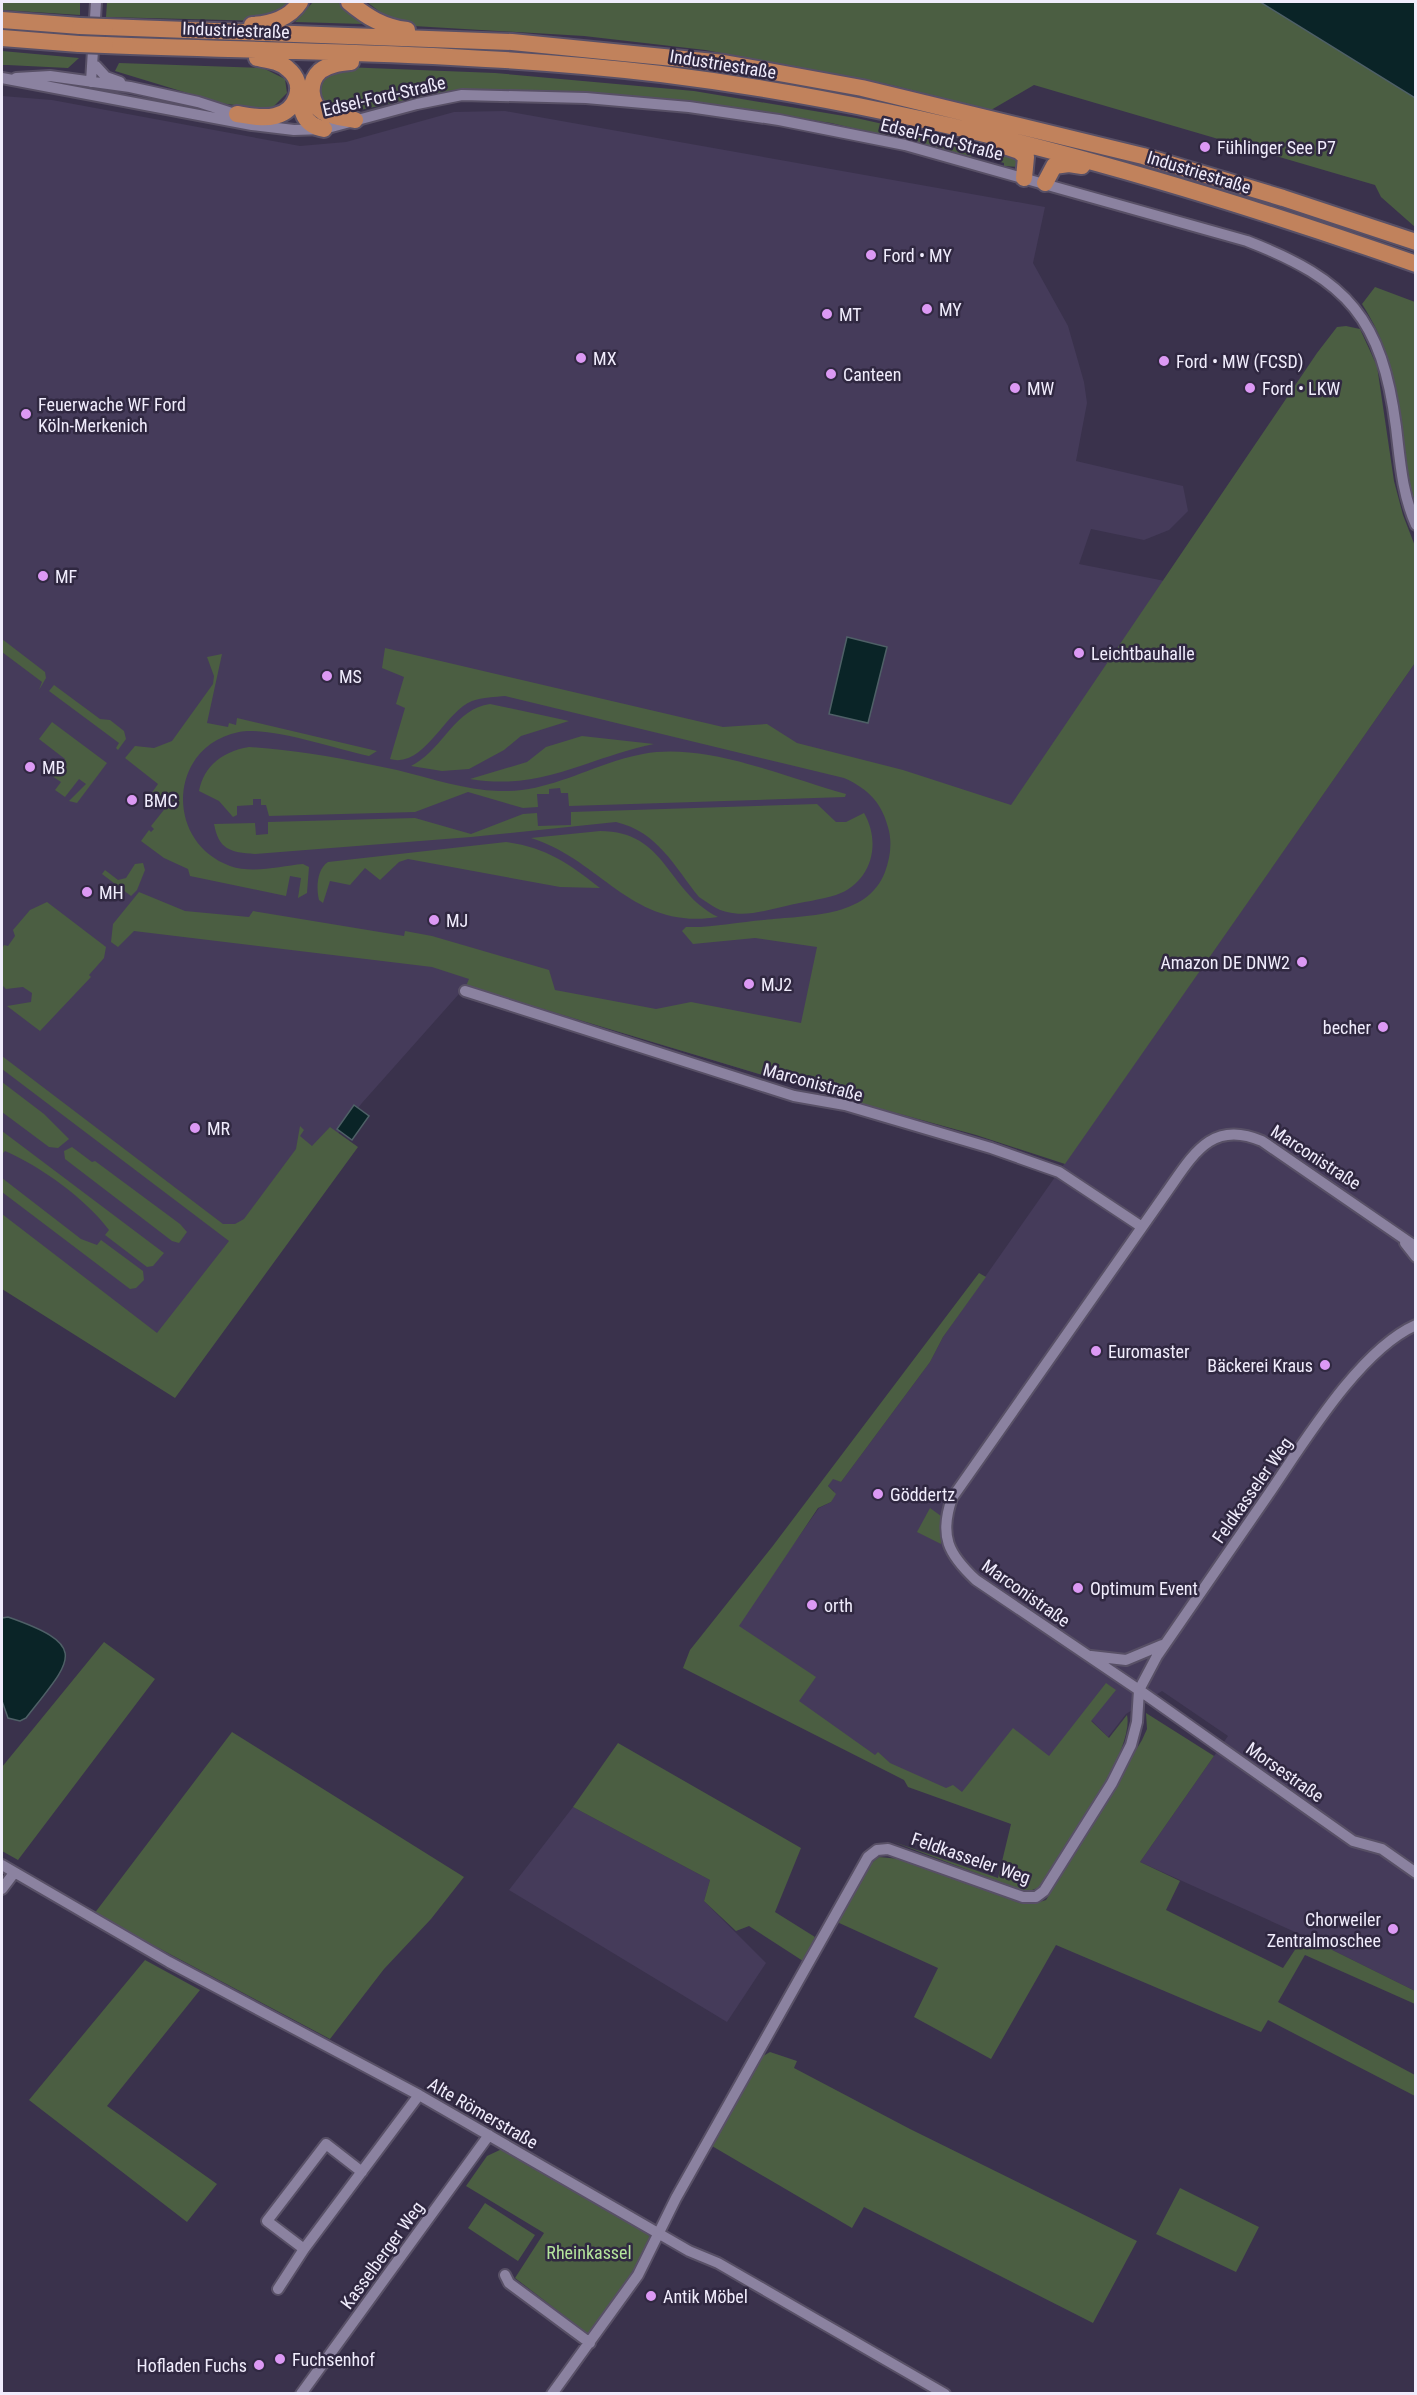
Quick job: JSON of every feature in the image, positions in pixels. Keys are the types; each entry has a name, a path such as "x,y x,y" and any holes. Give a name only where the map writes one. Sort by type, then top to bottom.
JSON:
{"highway":[{"path":"176,29 268,24 294,11 300,2"},
{"path":"349,2 367,17 390,28 512,42"},
{"name":"Industriestraße","path":"2,20 80,26 512,42 724,63 862,88 1143,156 1283,198 1416,242"},
{"name":"Industriestraße","path":"2,38 92,47 212,49 552,64 669,75 815,98 1046,149 1159,179 1416,264"},
{"path":"212,49 274,62 286,67 293,73 299,89 301,109 306,120 316,128 324,129"},
{"path":"355,120 331,115 316,106 312,94 314,79 320,71 330,65 399,56"},
{"path":"237,114 277,116 292,106 299,89"},
{"path":"946,127 1019,151 1026,157 1024,178"},
{"path":"1045,183 1054,166 1069,164 1159,179"}],"street":[{"path":"91,82 96,2"},
{"path":"91,82 96,66 92,47"},
{"path":"63,77 79,73 92,47"},
{"name":"Edsel-Ford-Straße","path":"96,66 106,77 130,87"},
{"name":"Edsel-Ford-Straße","path":"2,79 63,77 130,87 198,102 269,127"},
{"name":"Edsel-Ford-Straße","path":"2,79 269,127 324,129 462,95 630,101 701,109 842,132 905,145 1248,241 1281,254 1332,283 1354,306 1371,331 1384,362 1392,394 1402,483 1416,525"},
{"name":"Edsel-Ford-Straße","path":"61,89 83,87 91,82"},
{"name":"Edsel-Ford-Straße","path":"91,82 101,94 109,97"},
{"name":"Marconistraße","path":"465,991 794,1096 846,1105 1059,1172 1142,1227"},
{"name":"Marconistraße","path":"1139,1690 976,1580 956,1562 946,1540 944,1520 952,1498 1192,1157 1217,1136 1231,1132 1242,1133 1262,1141 1416,1247"},
{"name":"Marconistraße","path":"1400,1235 1416,1257"},
{"name":"Feldkasseler Weg","path":"554,2391 638,2275 658,2233 868,1857 878,1850 901,1851 1023,1897 1035,1897 1053,1881 1131,1745 1137,1722 1139,1690 1165,1644 1316,1427 1354,1377 1388,1341 1416,1325"},
{"path":"1086,1655 1126,1660 1165,1644"},
{"name":"Morsestraße","path":"1139,1690 1353,1840 1382,1849 1416,1873"},
{"name":"Alte Römerstraße","path":"2,1866 169,1962 419,2095 658,2233 706,2260 718,2263 945,2394"},
{"path":"2,1889 14,1873"},
{"path":"278,2289 304,2249 419,2095"},
{"name":"Kasselberger Weg","path":"301,2394 489,2135"},
{"path":"304,2249 267,2221 326,2144 362,2172"},
{"path":"505,2275 508,2283 590,2343"},
{"path":"554,2391 566,2394"}],"shaded area":[{"path":"1260,2 1415,2 1415,98"},
{"path":"2,96 52,100 300,146 346,142 454,112 505,111 1045,207 1033,263 1068,326 1084,382 1087,403 1076,461 1183,486 1188,511 1169,530 1144,540 1091,529 1079,564 1165,581 816,1091 466,986 362,1103 161,1359 2,1241"},
{"path":"847,637 887,647 868,723 829,714"},
{"path":"1415,663 1415,1991 1304,1936 1140,1862 1228,1736 1162,1691 1126,1714 1108,1737 1092,1721 1011,1824 692,1671 780,1563 819,1508 831,1502 834,1491 828,1486 833,1478 841,1482 930,1362 943,1337"},
{"path":"354,1105 369,1116 352,1140 337,1129"},
{"path":"8,1617 52,1637 62,1646 65,1656 62,1668 54,1681 26,1718 20,1721 8,1718 2,1701 2,1618"},
{"path":"573,1807 710,1880 704,1901 766,1963 727,2022 509,1890"}],"green space":[{"path":"2,2 80,2 80,15 2,10"},
{"path":"107,2 294,2 264,21 106,17"},
{"path":"313,2 341,2 364,24 295,22"},
{"path":"367,2 1260,2 1415,98 1415,227 1381,197 1375,185 1034,85 991,110 887,84 705,50 584,36 397,25"},
{"path":"2,51 79,58 68,68 2,65"},
{"path":"119,63 263,68 285,79 287,93 270,110 220,103 115,71"},
{"path":"344,67 495,73 694,91 856,118 995,149 1019,157 1018,167 1004,166 1004,163 972,154 971,157 831,123 695,103 613,94 483,89 439,93 346,113 323,105 317,85 323,76"},
{"path":"1375,287 1415,302 1415,503 1393,378 1376,330 1362,304"},
{"path":"1337,327 1360,329 1377,366 1394,481 1403,515 1415,546 1415,663 1065,1164 976,1135 816,1091 466,986 469,979 432,967 134,931 118,947 111,942 113,924 139,892 185,911 249,917 253,911 404,936 405,931 432,936 549,970 555,990 656,1009 691,1002 801,1023 817,947 755,938 693,944 682,931 686,927 816,915 850,907 864,899 876,887 885,872 890,846 889,831 883,813 868,792 844,778 505,696 472,701 462,707 424,748 413,756 402,760 390,759 405,708 396,704 404,677 382,668 385,648 723,727 767,724 797,743 903,770 1011,805 1317,353"},
{"path":"2,639 45,672 46,678 39,690 42,682 2,652"},
{"path":"222,654 207,723 228,727 229,723 236,725 237,718 377,751 369,756 285,735 252,731 239,732 216,741 198,755 188,774 183,795 185,817 194,837 209,854 230,866 266,869 303,864 309,867 307,893 298,898 301,878 290,876 286,896 190,876 188,869 164,858 141,841 149,830 151,832 154,829 151,826 167,806 151,794 158,784 125,758 135,746 154,748 172,741 213,684 214,676 207,657"},
{"path":"54,685 100,719 110,720 124,731 126,739 118,750 116,748 119,743 49,691"},
{"path":"490,704 569,721 521,736 504,750 469,769 442,771 411,766 432,750 467,714 478,707"},
{"path":"52,722 107,763 77,803 69,801 86,784 79,779 65,797 55,790 61,782 52,776 65,759 39,739"},
{"path":"582,736 654,744 542,777 496,782 470,779 527,762 546,747"},
{"path":"249,747 342,759 460,786 499,791 555,783 625,758 643,754 692,753 745,763 846,794 845,797 569,806 568,793 561,793 560,788 549,789 549,794 537,794 538,807 523,808 468,792 415,812 269,816 266,805 261,805 261,799 253,799 253,805 237,806 237,815 233,817 219,801 199,791 205,774 216,761 231,752"},
{"path":"817,804 836,822 846,822 864,813 872,837 870,861 865,872 848,889 836,895 742,914 720,910 699,897 673,862 654,842 631,827 616,822 471,837 255,854 227,848 219,839 214,824 255,823 256,835 268,834 268,822 415,818 471,834 523,814 537,813 538,826 571,825 571,812"},
{"path":"600,831 622,834 639,841 653,851 687,893 718,917 688,919 662,914 619,891 556,848 531,838"},
{"path":"506,842 545,852 578,871 600,888 560,887 408,859 399,862 380,880 365,868 350,885 330,881 323,903 319,900 318,879 324,865 328,862"},
{"path":"143,863 145,870 137,890 131,896 102,874 105,870 118,880 126,878 135,864"},
{"path":"47,902 106,947 104,958 89,975 91,977 40,1031 7,1006 31,1002 32,993 23,987 6,989 2,985 2,949 4,945 8,946 15,936 13,930 30,910"},
{"path":"2,1056 223,1224 235,1224 244,1219 296,1149 300,1126 304,1130 300,1136 312,1146 330,1127 358,1147 175,1398 2,1289 2,1214 157,1333 229,1241 2,1069"},
{"path":"2,1082 44,1114 69,1139 58,1148 49,1147 2,1112"},
{"path":"2,1131 164,1253 153,1266 147,1267 105,1235 109,1230 99,1218 62,1184 19,1157 5,1151 2,1154"},
{"path":"72,1147 92,1162 95,1161 180,1224 187,1232 179,1243 172,1241 65,1159 64,1151"},
{"path":"2,1178 81,1239 97,1245 101,1240 143,1271 144,1280 136,1288 130,1289 2,1192"},
{"path":"979,1273 986,1277 943,1337 930,1362 841,1482 833,1479 828,1486 836,1494 831,1502 818,1508 739,1626 816,1677 799,1701 875,1755 878,1752 890,1763 946,1788 953,1785 962,1792 1013,1728 1049,1756 1106,1683 1116,1690 1091,1721 1109,1738 1127,1715 1127,1731 1121,1751 1098,1798 1047,1880 1038,1888 1026,1892 891,1841 998,1878 1011,1824 908,1787 904,1780 683,1668 690,1650 772,1547"},
{"path":"930,1508 941,1516 941,1544 917,1532"},
{"path":"104,1642 155,1679 18,1860 2,1851 2,1767"},
{"path":"1146,1713 1214,1756 1140,1862 1180,1881 1166,1910 1283,1968 1304,1936 1415,1991 1415,2004 1305,1955 1278,2002 1415,2075 1415,2096 1268,2020 1261,2032 1056,1945 991,2059 914,2017 938,1968 837,1922 869,1865 879,1857 900,1859 1020,1903 1033,1904 1046,1900 1142,1740 1147,1729"},
{"path":"232,1732 464,1877 431,1919 384,1969 330,2039 94,1914"},
{"path":"618,1743 801,1848 775,1912 815,1937 803,1961 749,1926 736,1931 704,1901 710,1880 573,1807"},
{"path":"145,1960 200,1990 107,2106 217,2184 187,2222 29,2100"},
{"path":"770,2052 797,2061 794,2068 910,2129 1137,2241 1093,2323 864,2207 852,2228 712,2146 763,2056"},
{"name":"Rheinkassel","path":"504,2148 652,2233 651,2239 627,2281 588,2334 515,2278 544,2233 466,2186 487,2156"},
{"path":"1180,2188 1259,2227 1236,2272 1156,2234"},
{"path":"485,2203 535,2235 518,2261 468,2228"}],"place":[{"name":"Fühlinger See P7","path":"1205,147"},
{"name":"Ford • MY","path":"871,255"},
{"name":"MY","path":"927,309"},
{"name":"MT","path":"827,314"},
{"name":"MX","path":"581,358"},
{"name":"Ford • MW (FCSD)","path":"1164,361"},
{"name":"Canteen","path":"831,374"},
{"name":"MW","path":"1015,388"},
{"name":"Ford • LKW","path":"1250,388"},
{"name":"Feuerwache WF Ford Köln-Merkenich","path":"26,414"},
{"name":"MF","path":"43,576"},
{"name":"Leichtbauhalle","path":"1079,653"},
{"name":"MS","path":"327,676"},
{"name":"MB","path":"30,767"},
{"name":"BMC","path":"132,800"},
{"name":"MH","path":"87,892"},
{"name":"MJ","path":"434,920"},
{"name":"Amazon DE DNW2","path":"1302,962"},
{"name":"MJ2","path":"749,984"},
{"name":"becher","path":"1383,1027"},
{"name":"MR","path":"195,1128"},
{"name":"Euromaster","path":"1096,1351"},
{"name":"Bäckerei Kraus","path":"1325,1365"},
{"name":"Göddertz","path":"878,1494"},
{"name":"Optimum Event","path":"1078,1588"},
{"name":"orth","path":"812,1605"},
{"name":"Chorweiler Zentralmoschee","path":"1393,1929"},
{"name":"Antik Möbel","path":"651,2296"},
{"name":"Fuchsenhof","path":"280,2359"},
{"name":"Hofladen Fuchs","path":"259,2365"}]}
